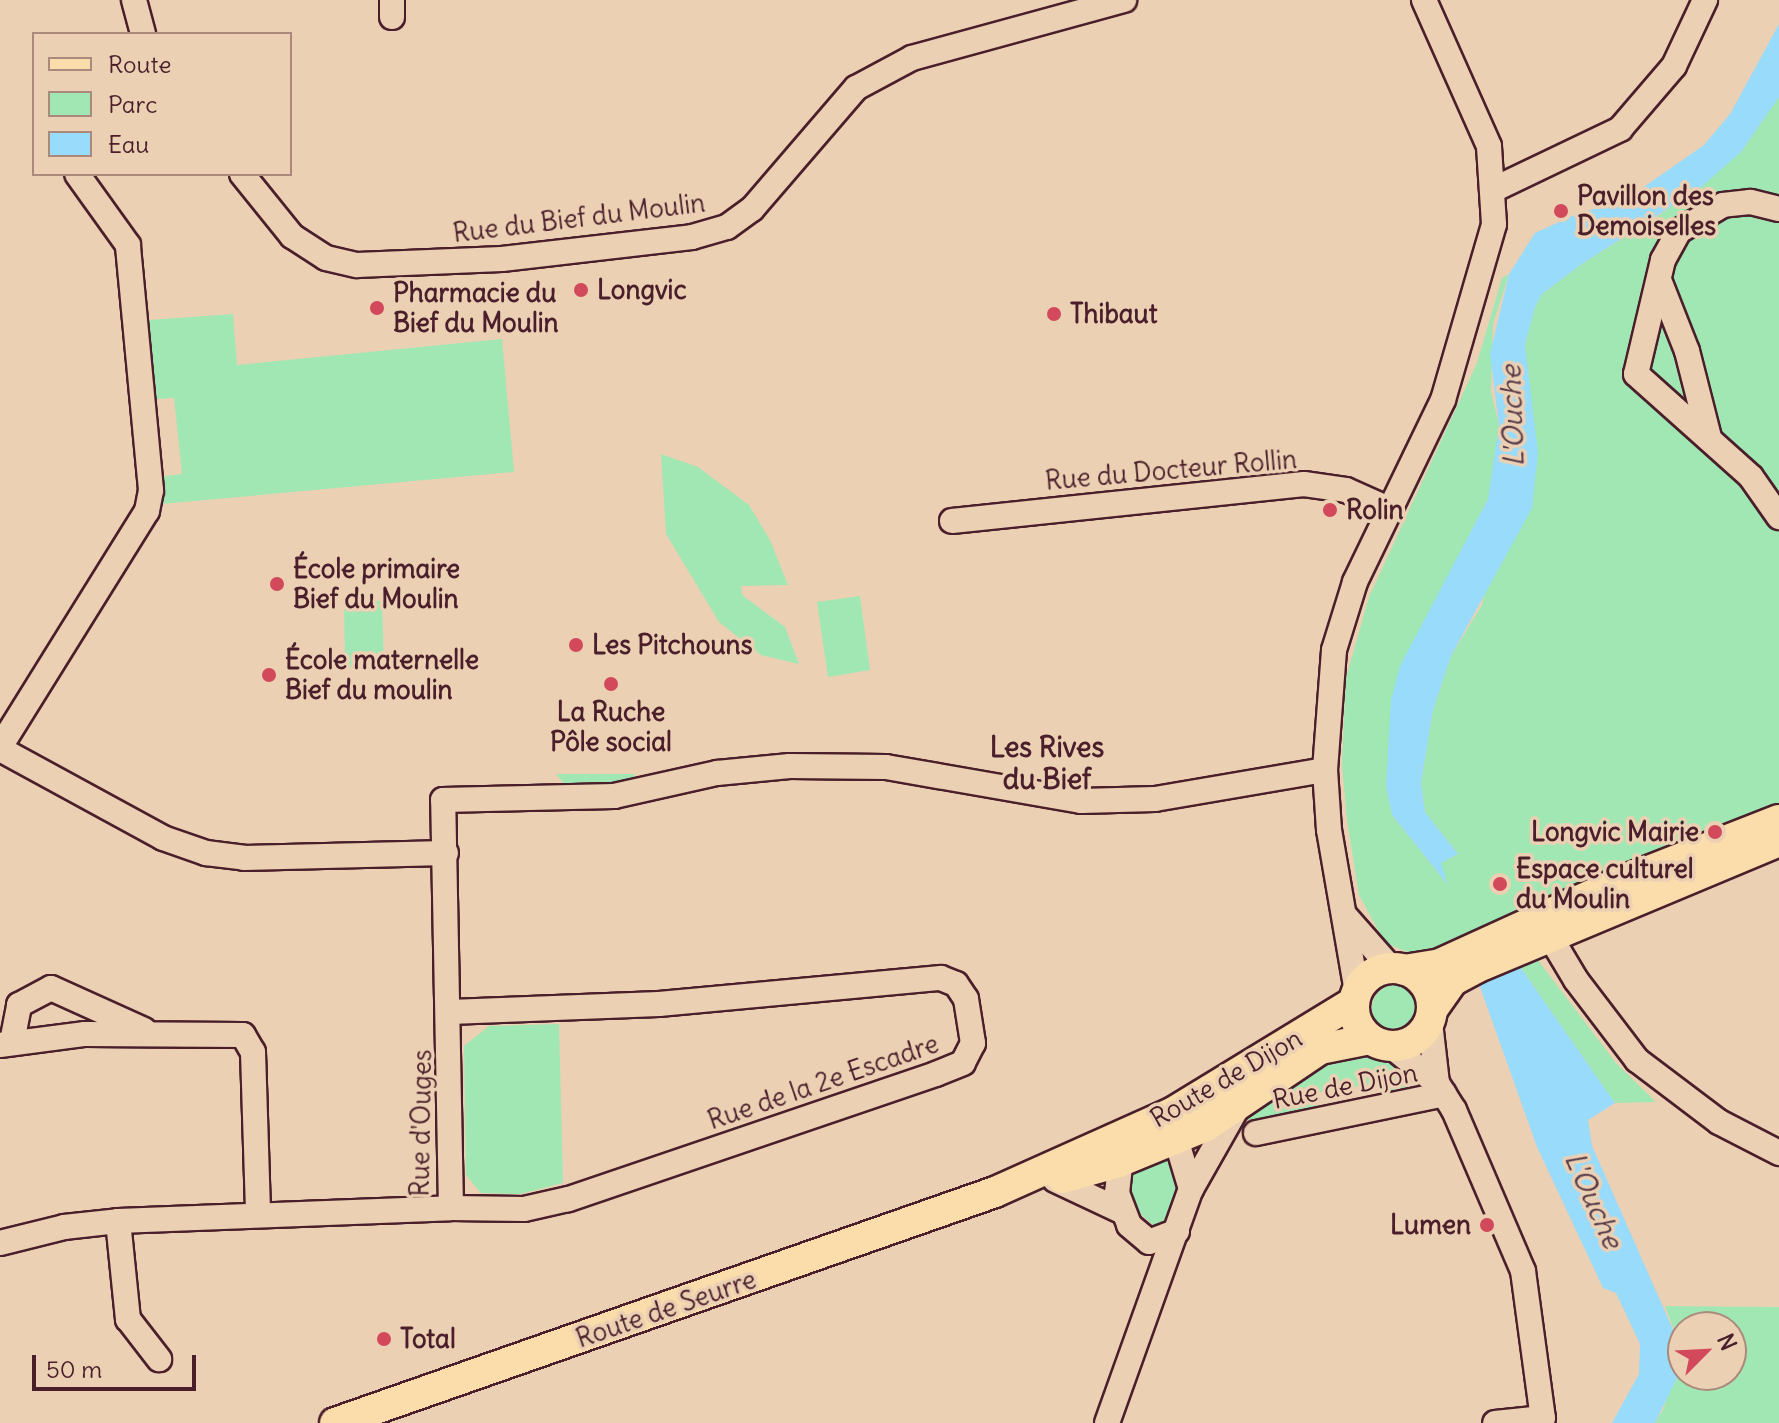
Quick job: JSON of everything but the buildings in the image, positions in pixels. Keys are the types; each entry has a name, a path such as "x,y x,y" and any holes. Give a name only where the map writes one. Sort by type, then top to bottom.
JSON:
{"main road":[{"path":"1446,973 1431,1016 1414,1041 1381,1043 1357,1023 1356,997 1371,975 1398,969 1446,973 1779,820"},
{"path":"1544,928 1779,841"},
{"path":"1398,969 1426,985 1431,1016"},
{"name":"Route de Dijon","path":"1106,1155 1129,1132 1213,1091 1356,997"},
{"name":"Route de Dijon","path":"1237,1108 1320,1049 1381,1043"},
{"name":"Route de Seurre","path":"335,1423 995,1192 1106,1155 1173,1141 1237,1108"},
{"name":"Route de Seurre","path":"995,1192 1055,1180 1106,1155"}],"street":[{"path":"134,0 142,32"},
{"name":"Rue du Bief du Moulin","path":"244,176 292,236 326,258 357,265 588,250 692,237 727,227 752,209 856,88 912,58 1124,0"},
{"path":"1356,997 1346,917 1329,830 1325,770 1334,650 1355,582 1443,400 1468,329 1488,256 1495,189 1489,146 1424,0"},
{"path":"1495,189 1620,129 1674,66 1705,0"},
{"path":"78,176 128,245 151,490 147,511 0,748 163,838 206,853 244,858 446,853"},
{"path":"1775,202 1723,205 1700,214 1679,231 1659,280 1636,374 1751,477 1779,517"},
{"path":"1659,280 1695,378 1709,437"},
{"name":"Rue du Docteur Rollin","path":"952,521 1304,484 1346,490 1391,510"},
{"name":"Rue d'Ouges","path":"0,1243 64,1227 118,1221 451,1208 450,1012 443,800 614,796 717,773 790,766 886,767 1081,801 1155,799 1325,770"},
{"path":"1346,917 1398,969"},
{"path":"1544,928 1637,1060 1719,1122 1779,1153"},
{"name":"Rue de la 2e Escadre","path":"450,1012 659,1004 941,978 956,984 966,999 973,1043 963,1063 936,1074 568,1199 524,1209 451,1208"},
{"path":"147,1032 51,988 19,1005 6,1043 147,1032 237,1032 251,1045 258,1215"},
{"path":"1431,1016 1441,1088 1523,1271 1543,1418 1495,1423"},
{"path":"1381,1043 1441,1088"},
{"name":"Rue de Dijon","path":"1256,1133 1441,1088"},
{"path":"1107,1423 1191,1189 1237,1108"},
{"path":"1129,1132 1158,1133 1173,1141 1191,1189"},
{"path":"1106,1155 1119,1210 1140,1237 1149,1269 1149,1307"},
{"path":"1055,1180 1119,1210"},
{"path":"118,1221 128,1319 159,1359"},
{"path":"1140,1237 1156,1242 1177,1231"}],"green space":[{"path":"1779,96 1779,803 1642,859 1456,946 1413,954 1385,943 1359,895 1347,820 1342,764 1346,678 1369,597 1477,363 1502,278 1509,274 1493,324 1491,392 1499,425 1498,462 1488,499 1417,639 1390,747 1386,787 1392,815 1448,885 1440,863 1458,854 1425,812 1421,783 1433,710 1451,656 1482,605 1528,381 1525,345 1535,307 1542,294 1582,264 1664,212 1741,152"},
{"path":"233,314 237,365 502,339 514,472 161,504 158,477 182,474 174,398 156,399 149,320"},
{"path":"661,454 698,467 749,505 770,540 788,585 741,586 742,595 785,627 799,664 761,655 719,622 666,534"},
{"path":"860,596 870,670 828,677 817,602"},
{"path":"382,601 384,666 345,668 344,602"},
{"path":"556,774 634,774 634,781 565,785"},
{"path":"1530,956 1537,959 1616,1063 1656,1102 1615,1103 1516,961"},
{"path":"1395,985 1412,991 1418,1008 1412,1025 1395,1031 1378,1025 1372,1008 1378,991"},
{"path":"559,1024 563,1183 520,1194 481,1193 466,1175 464,1046 489,1026"},
{"path":"1364,1051 1396,1063 1408,1090 1383,1099 1380,1083 1316,1093 1317,1109 1249,1121 1248,1116 1326,1054"},
{"path":"1169,1157 1179,1177 1177,1197 1169,1218 1154,1226 1134,1208 1127,1190 1129,1177 1137,1167"},
{"path":"1665,1306 1779,1307 1779,1423 1655,1423 1664,1408 1668,1391 1747,1391 1747,1311 1667,1311"}],"water":[{"name":"L'Ouche","path":"1779,24 1779,97 1741,152 1700,188 1582,264 1542,294 1535,307 1525,345 1538,453 1532,508 1451,656 1433,710 1421,783 1425,812 1458,854 1441,863 1448,885 1392,815 1386,787 1391,700 1400,666 1488,499 1499,425 1490,354 1509,274 1535,233 1581,212 1621,203 1704,145 1730,114"},
{"name":"L'Ouche","path":"1516,961 1615,1103 1588,1120 1592,1146 1667,1316 1667,1391 1671,1391 1655,1423 1612,1423 1639,1374 1640,1344 1616,1293 1603,1288 1537,1147 1480,987 1483,974"}],"place":[{"name":"Pavillon des Demoiselles","path":"1561,211"},
{"name":"Longvic","path":"581,290"},
{"name":"Pharmacie du Bief du Moulin","path":"377,308"},
{"name":"Thibaut","path":"1054,314"},
{"name":"Rolin","path":"1330,510"},
{"name":"École primaire Bief du Moulin","path":"277,584"},
{"name":"Les Pitchouns","path":"576,645"},
{"name":"École maternelle Bief du moulin","path":"269,675"},
{"name":"La Ruche Pôle social","path":"611,684"},
{"name":"Longvic Mairie","path":"1715,832"},
{"name":"Espace culturel du Moulin","path":"1500,884"},
{"name":"Lumen","path":"1487,1225"},
{"name":"Total","path":"384,1339"}],"district":[{"name":"Les Rives du Bief","path":"1047,763"}]}
